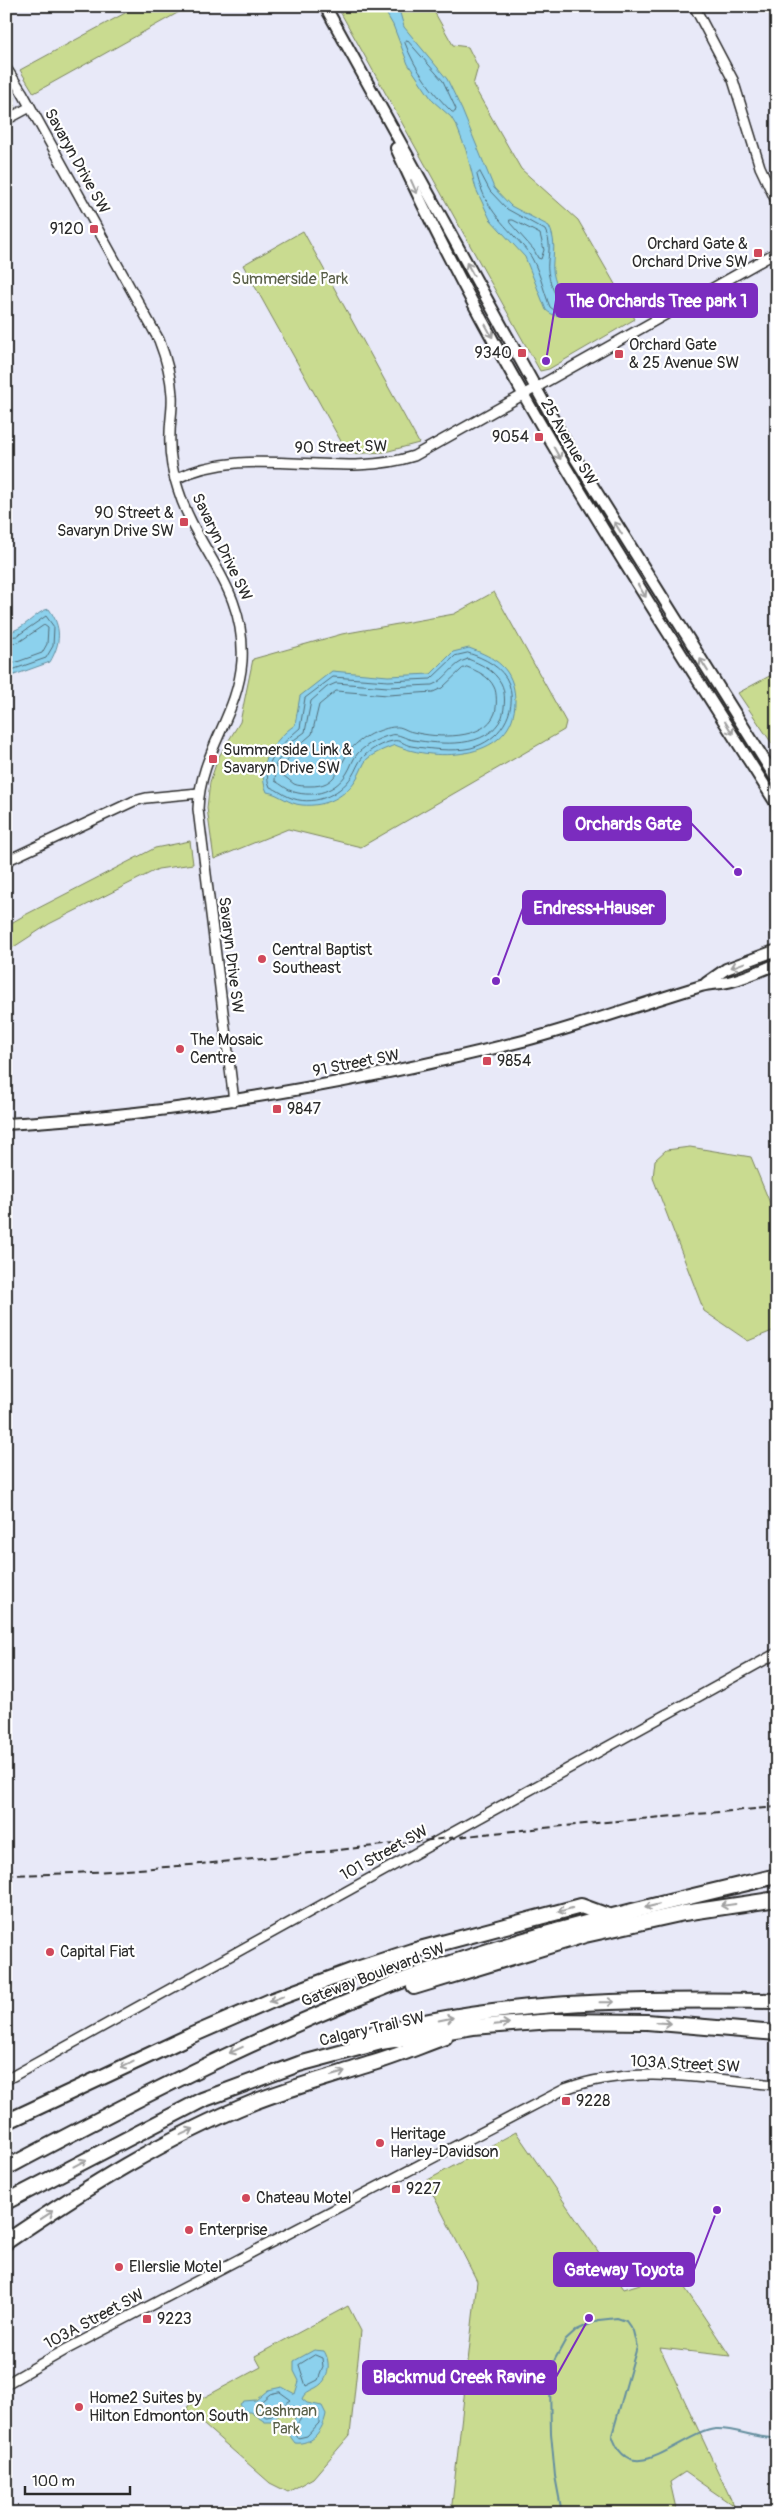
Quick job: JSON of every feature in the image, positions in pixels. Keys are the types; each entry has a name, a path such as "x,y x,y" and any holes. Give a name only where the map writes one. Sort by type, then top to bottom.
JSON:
{"highway":[{"name":"Gateway Boulevard SW","path":"6,2168 181,2076 266,2036 429,1971 539,1936 777,1876"},
{"path":"266,2036 293,2031 427,1982 568,1939 684,1912 777,1899"},
{"path":"6,2122 198,2032 273,2000 412,1951 581,1906 611,1917"},
{"path":"202,2100 254,2074 316,2051 388,2030 493,2011 605,2002 777,2001"},
{"name":"Calgary Trail SW","path":"6,2202 163,2118 202,2100 255,2079 345,2051 418,2035 515,2023 593,2020 691,2024 777,2032"},
{"path":"6,2242 111,2173 181,2135 254,2102 297,2086 371,2064 473,2027"}],"main road":[{"name":"25 Avenue SW","path":"325,6 598,497 777,780"},
{"name":"25 Avenue SW","path":"365,79 437,236 524,395 570,476 777,805"},
{"name":"91 Street SW","path":"703,985 726,969 777,950"},
{"name":"91 Street SW","path":"6,1124 138,1114 234,1101 358,1079 463,1056 580,1024 703,985 731,982 777,964"}],"street":[{"path":"694,6 734,80 760,168 777,203"},
{"name":"Savaryn Drive SW","path":"6,68 30,107 162,348 172,391 170,445 175,479 186,509 231,593 241,632 241,666 236,693 227,718 207,758 199,792 199,825 234,1101"},
{"path":"6,120 30,107"},
{"name":"90 Street SW","path":"175,479 206,468 232,463 375,463 407,458 429,449 777,252"},
{"path":"6,861 134,801 199,792"},
{"name":"101 Street SW","path":"6,2080 777,1653"},
{"name":"103A Street SW","path":"6,2384 67,2349 565,2089 590,2080 633,2074 777,2085"}],"green space":[{"path":"138,6 190,6 34,93 20,70"},
{"path":"337,6 431,6 453,45 468,47 478,67 473,85 521,169 578,220 635,319 549,369 540,371"},
{"path":"6,84 15,97 14,108 6,112"},
{"name":"Summerside Park","path":"303,231 419,443 385,452 348,454 243,265"},
{"path":"494,592 566,722 564,730 361,847 288,829 214,859 207,808 210,782 218,758 240,722 253,659 342,634 454,614"},
{"path":"777,672 777,751 738,693"},
{"path":"190,841 193,864 158,869 49,924 6,952 6,926 155,848"},
{"path":"690,1147 751,1157 777,1220 777,1329 748,1341 704,1311 653,1178 655,1160 666,1150"},
{"path":"516,2132 624,2289 675,2273 730,2356 660,2348 734,2506 685,2472 670,2482 677,2513 451,2513 477,2281 426,2181"},
{"name":"Cashman Park","path":"348,2306 361,2331 350,2435 313,2478 288,2492 270,2483 187,2410 188,2406 261,2367 255,2356"}],"water":[{"path":"382,6 398,6 404,27 447,79 494,188 511,206 549,226 554,243 553,273 559,290 568,305 566,314 551,314 546,310 525,257 490,219 476,189 466,150 457,127 451,117 433,101 408,64 393,25"},
{"path":"49,609 58,629 58,642 50,662 6,678 6,633 19,628 44,610"},
{"path":"469,648 495,660 502,666 507,672 514,689 515,700 512,720 502,735 488,745 471,752 431,754 412,751 395,745 367,759 348,790 334,799 319,804 297,804 267,792 263,773 265,764 269,754 280,738 295,725 300,696 332,671 388,676 431,674 453,652"},
{"path":"314,2350 324,2351 326,2355 328,2363 326,2377 319,2386 305,2394 302,2399 307,2403 322,2406 326,2414 325,2420 319,2431 311,2439 307,2442 295,2443 289,2434 290,2427 298,2411 293,2406 271,2422 265,2422 250,2412 244,2412 240,2404 244,2401 256,2400 268,2390 282,2387 295,2394 299,2381 294,2371 294,2361"}],"waterway":[{"path":"562,2513 555,2476 551,2433 550,2382 555,2359 565,2341 577,2330 599,2320 617,2318 626,2321 633,2331 637,2347 612,2435 620,2452 631,2459 644,2460 703,2432 716,2429 777,2438"}],"railway":[{"path":"6,1875 170,1867 524,1830 777,1807"}],"place":[{"name":"9120","path":"94,229"},
{"name":"Orchard Gate & Orchard Drive SW","path":"758,253"},
{"name":"9340","path":"522,353"},
{"name":"Orchard Gate & 25 Avenue SW","path":"619,354"},
{"name":"The Orchards Tree park 1","path":"546,361"},
{"name":"9054","path":"539,437"},
{"name":"90 Street & Savaryn Drive SW","path":"184,522"},
{"name":"Summerside Link & Savaryn Drive SW","path":"213,759"},
{"name":"Orchards Gate","path":"738,872"},
{"name":"Central Baptist Southeast","path":"262,959"},
{"name":"Endress+Hauser","path":"496,981"},
{"name":"The Mosaic Centre","path":"180,1049"},
{"name":"9854","path":"487,1061"},
{"name":"9847","path":"277,1109"},
{"name":"Capital Fiat","path":"50,1952"},
{"name":"9228","path":"566,2101"},
{"name":"Heritage Harley-Davidson","path":"380,2143"},
{"name":"9227","path":"396,2189"},
{"name":"Chateau Motel","path":"246,2198"},
{"name":"Gateway Toyota","path":"717,2210"},
{"name":"Enterprise","path":"189,2230"},
{"name":"Ellerslie Motel","path":"119,2267"},
{"name":"Blackmud Creek Ravine","path":"589,2318"},
{"name":"9223","path":"147,2319"},
{"name":"Home2 Suites by Hilton Edmonton South","path":"79,2407"}]}
